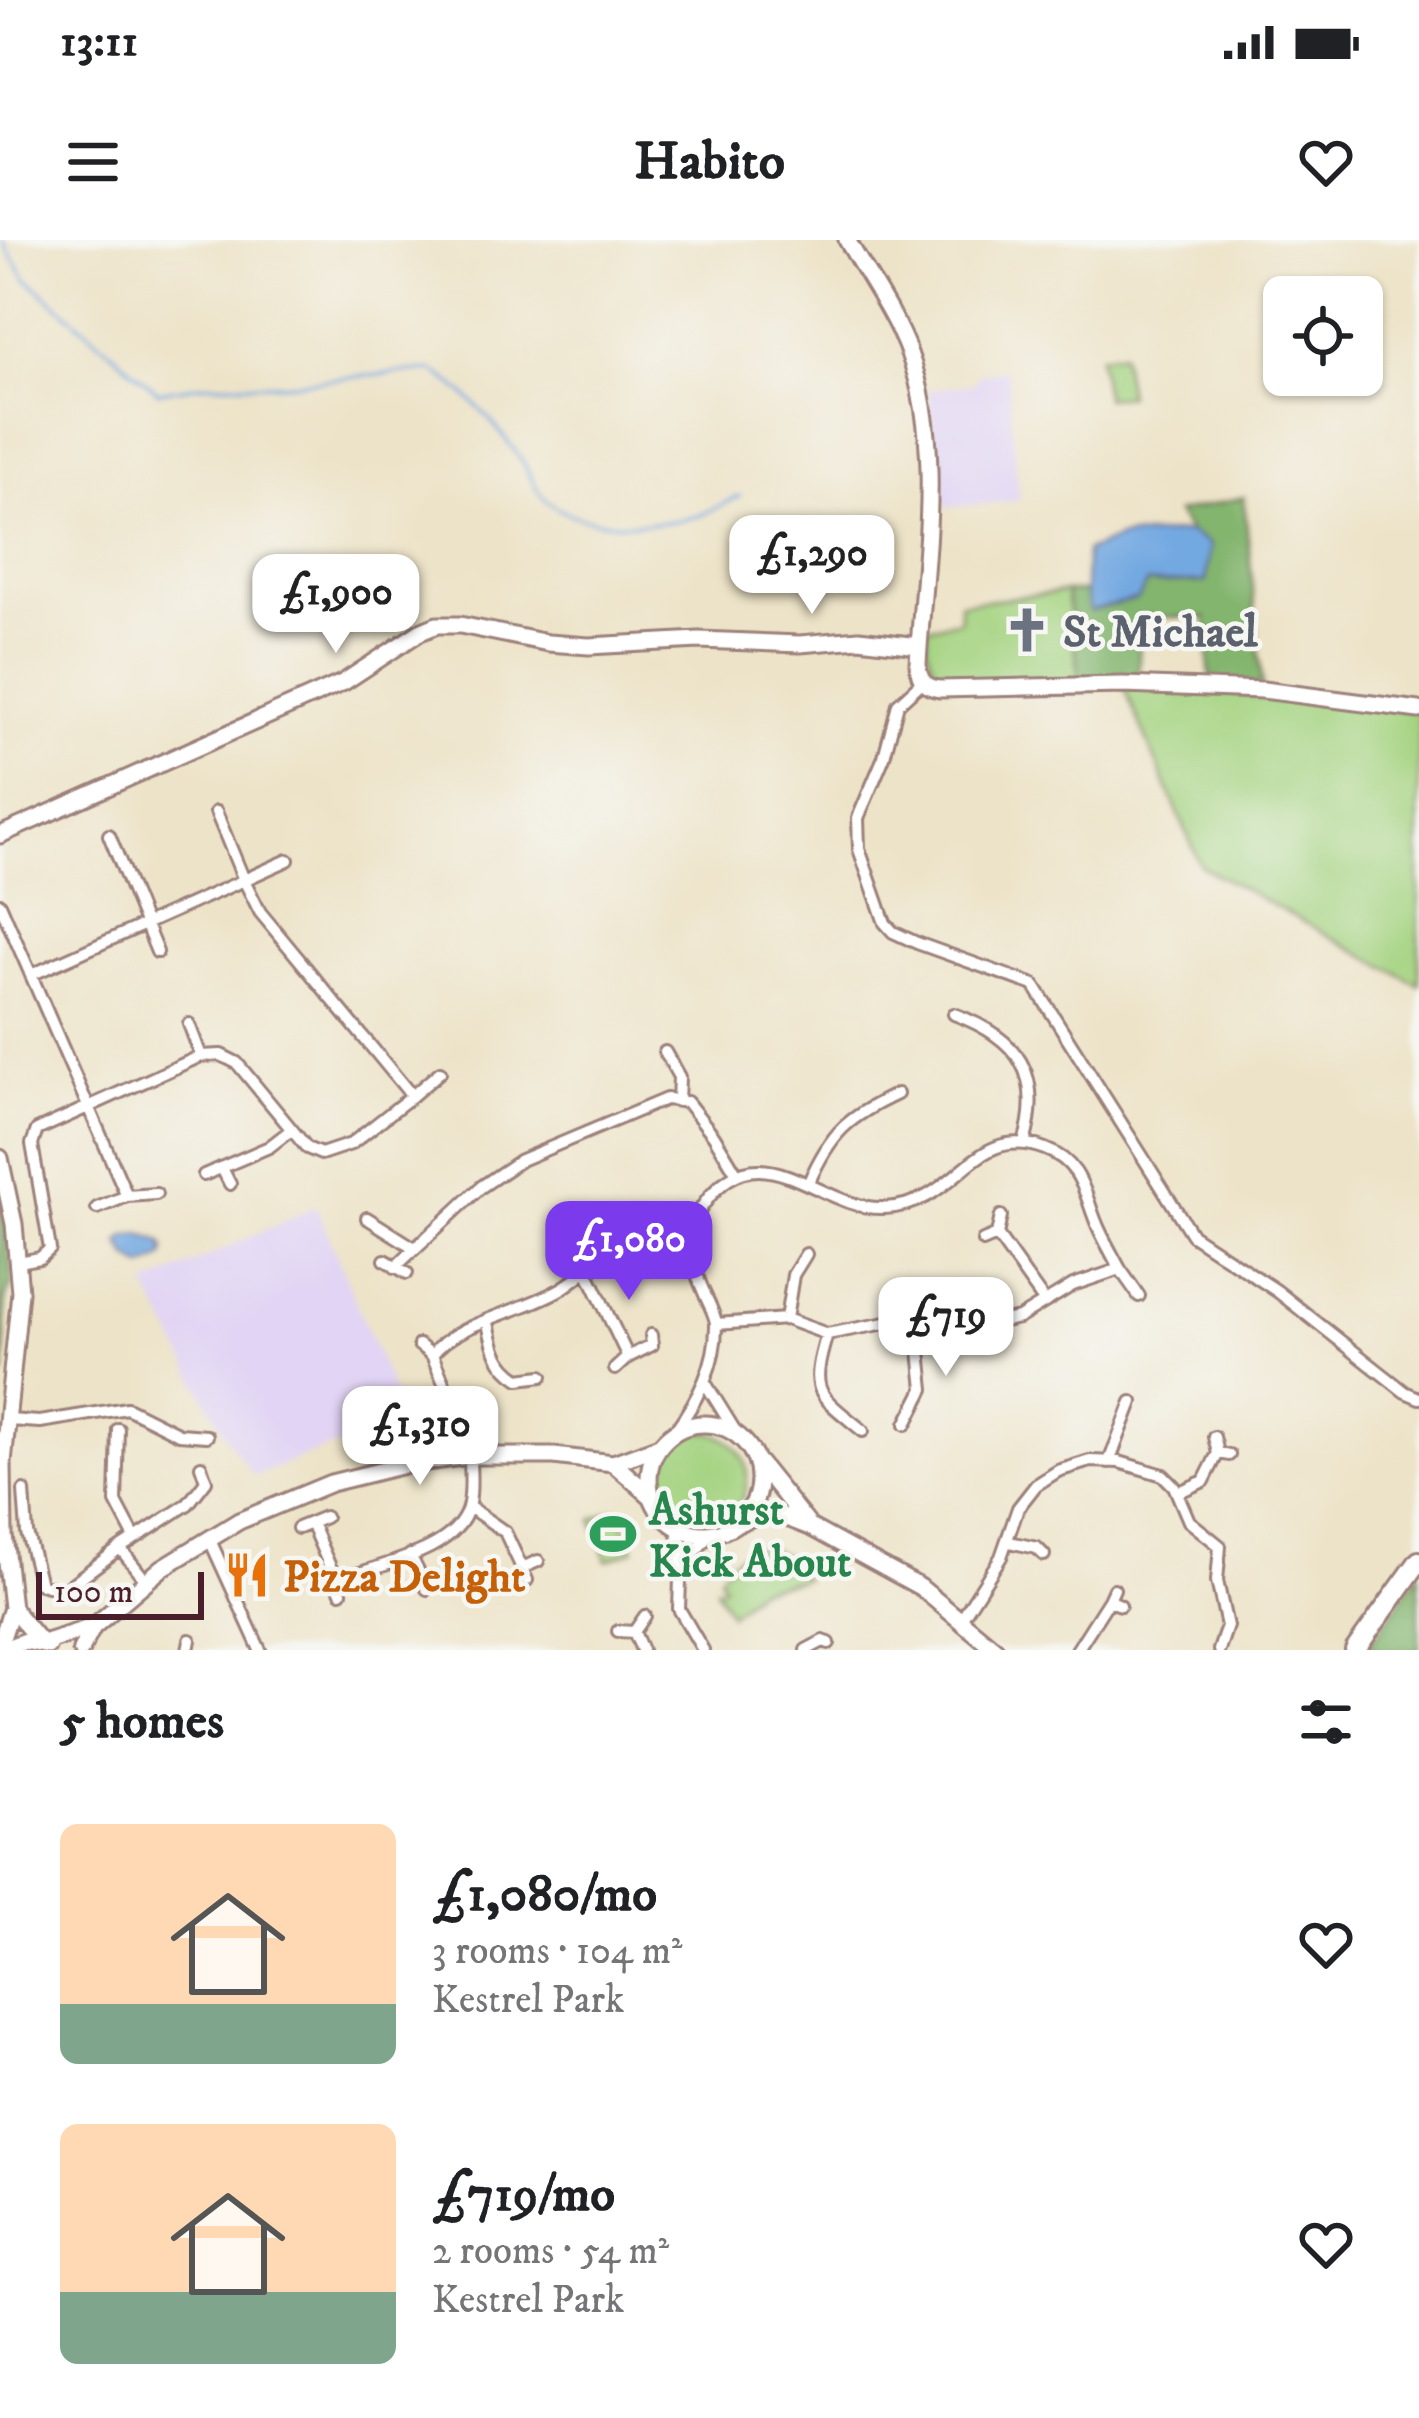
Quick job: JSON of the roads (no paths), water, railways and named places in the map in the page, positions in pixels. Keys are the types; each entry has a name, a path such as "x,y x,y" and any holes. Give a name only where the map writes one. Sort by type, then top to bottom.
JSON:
{"main road":[{"path":"1355,1650 1419,1561"}],"street":[{"path":"847,240 902,336 921,396 929,511 919,646 922,682"},
{"path":"0,835 344,682 436,626 568,645 699,640 800,644 859,639 919,646"},
{"path":"922,682 940,689 1123,685 1263,690 1419,710"},
{"path":"922,682 898,704 884,757 858,818 859,849 885,923 892,932 917,943 1034,985 1192,1235 1277,1291 1405,1392 1419,1398"},
{"path":"215,812 260,912 412,1096"},
{"path":"222,828 236,821"},
{"path":"108,835 157,952"},
{"path":"31,975 288,860"},
{"path":"1,906 127,1196"},
{"path":"336,1006 351,993"},
{"path":"954,1013 1006,1040 1022,1063 1034,1110 1024,1143"},
{"path":"189,1024 202,1056"},
{"path":"665,1052 679,1077 678,1101"},
{"path":"19,1262 40,1258 50,1249 34,1134 88,1104 202,1056 221,1055 236,1063 313,1152 337,1150 361,1138 440,1072"},
{"path":"809,1182 836,1131 860,1112 897,1094"},
{"path":"396,1267 481,1187 521,1160 666,1099 687,1102 737,1174"},
{"path":"204,1175 277,1143 291,1130"},
{"path":"652,1498 650,1471 659,1447 706,1384 716,1324 694,1269 688,1232 704,1202 737,1174 772,1171 809,1182 848,1204 892,1208 937,1193 988,1149 1006,1142 1048,1150 1088,1189 1099,1229 1139,1295"},
{"path":"0,1158 19,1262 20,1314 8,1420 4,1535 12,1607 0,1647"},
{"path":"222,1168 230,1184"},
{"path":"97,1208 127,1196 156,1194"},
{"path":"1001,1216 997,1235 1044,1301"},
{"path":"367,1218 413,1247"},
{"path":"432,1355 441,1342 460,1330 564,1287 618,1244 668,1228 688,1232"},
{"path":"983,1241 997,1235"},
{"path":"786,1319 793,1275 806,1254"},
{"path":"586,1269 628,1357"},
{"path":"988,1324 1019,1318 1073,1285 1120,1269"},
{"path":"716,1324 786,1319 827,1334 902,1319 961,1324"},
{"path":"488,1322 493,1349 505,1370 519,1379 542,1376"},
{"path":"906,1424 924,1389 917,1322"},
{"path":"827,1334 816,1370 817,1387 863,1431"},
{"path":"615,1370 652,1345 651,1335"},
{"path":"418,1345 432,1355 444,1383"},
{"path":"706,1384 737,1434 810,1527"},
{"path":"1109,1462 1132,1402"},
{"path":"915,1407 930,1416"},
{"path":"8,1420 40,1422 120,1408 186,1436 207,1436"},
{"path":"162,1425 173,1410"},
{"path":"675,1431 709,1424 737,1434"},
{"path":"118,1429 116,1502 135,1538"},
{"path":"1177,1493 1204,1481 1224,1454 1214,1437"},
{"path":"0,1647 25,1641 46,1645 93,1627 146,1581 208,1538 259,1511 349,1477 470,1456 608,1462 659,1447"},
{"path":"325,1517 304,1526 338,1587 447,1537 469,1507 470,1456"},
{"path":"737,1523 757,1495 757,1460"},
{"path":"960,1621 1009,1542 1018,1508 1036,1485 1058,1471 1090,1461 1156,1472 1170,1480 1189,1521 1220,1546"},
{"path":"608,1462 652,1498 677,1527 680,1610 703,1650"},
{"path":"24,1491 27,1533 40,1584 68,1588 195,1498 206,1481 201,1466"},
{"path":"469,1507 505,1532 524,1574 538,1561"},
{"path":"681,1568 710,1534 761,1514 782,1516 920,1587 996,1650"},
{"path":"677,1527 710,1534"},
{"path":"208,1538 260,1650"},
{"path":"1220,1546 1234,1540"},
{"path":"1009,1542 1037,1548 1044,1556"},
{"path":"1219,1650 1227,1626 1217,1581 1220,1546"},
{"path":"120,1548 146,1581"},
{"path":"410,1556 427,1589"},
{"path":"1077,1650 1115,1598"},
{"path":"12,1607 46,1645"},
{"path":"634,1632 645,1616"},
{"path":"81,1650 93,1627"},
{"path":"618,1631 634,1632"},
{"path":"634,1632 642,1650"},
{"path":"806,1650 823,1641 829,1643"}],"water":[{"path":"1189,532 1210,545 1206,582 1147,583 1138,599 1090,611 1085,592 1086,551 1122,537"},
{"path":"140,1234 161,1242 163,1258 143,1267 128,1257 120,1243"}],"waterway":[{"path":"2,240 26,278 158,392 208,384 282,384 431,370 481,410 522,461 542,496 560,510 598,521 662,522 698,516 740,496"}],"place":[{"name":"St Michael","path":"1027,630"},
{"name":"Ashurst Kick About","path":"613,1534"},
{"name":"Pizza Delight","path":"247,1575"}]}
